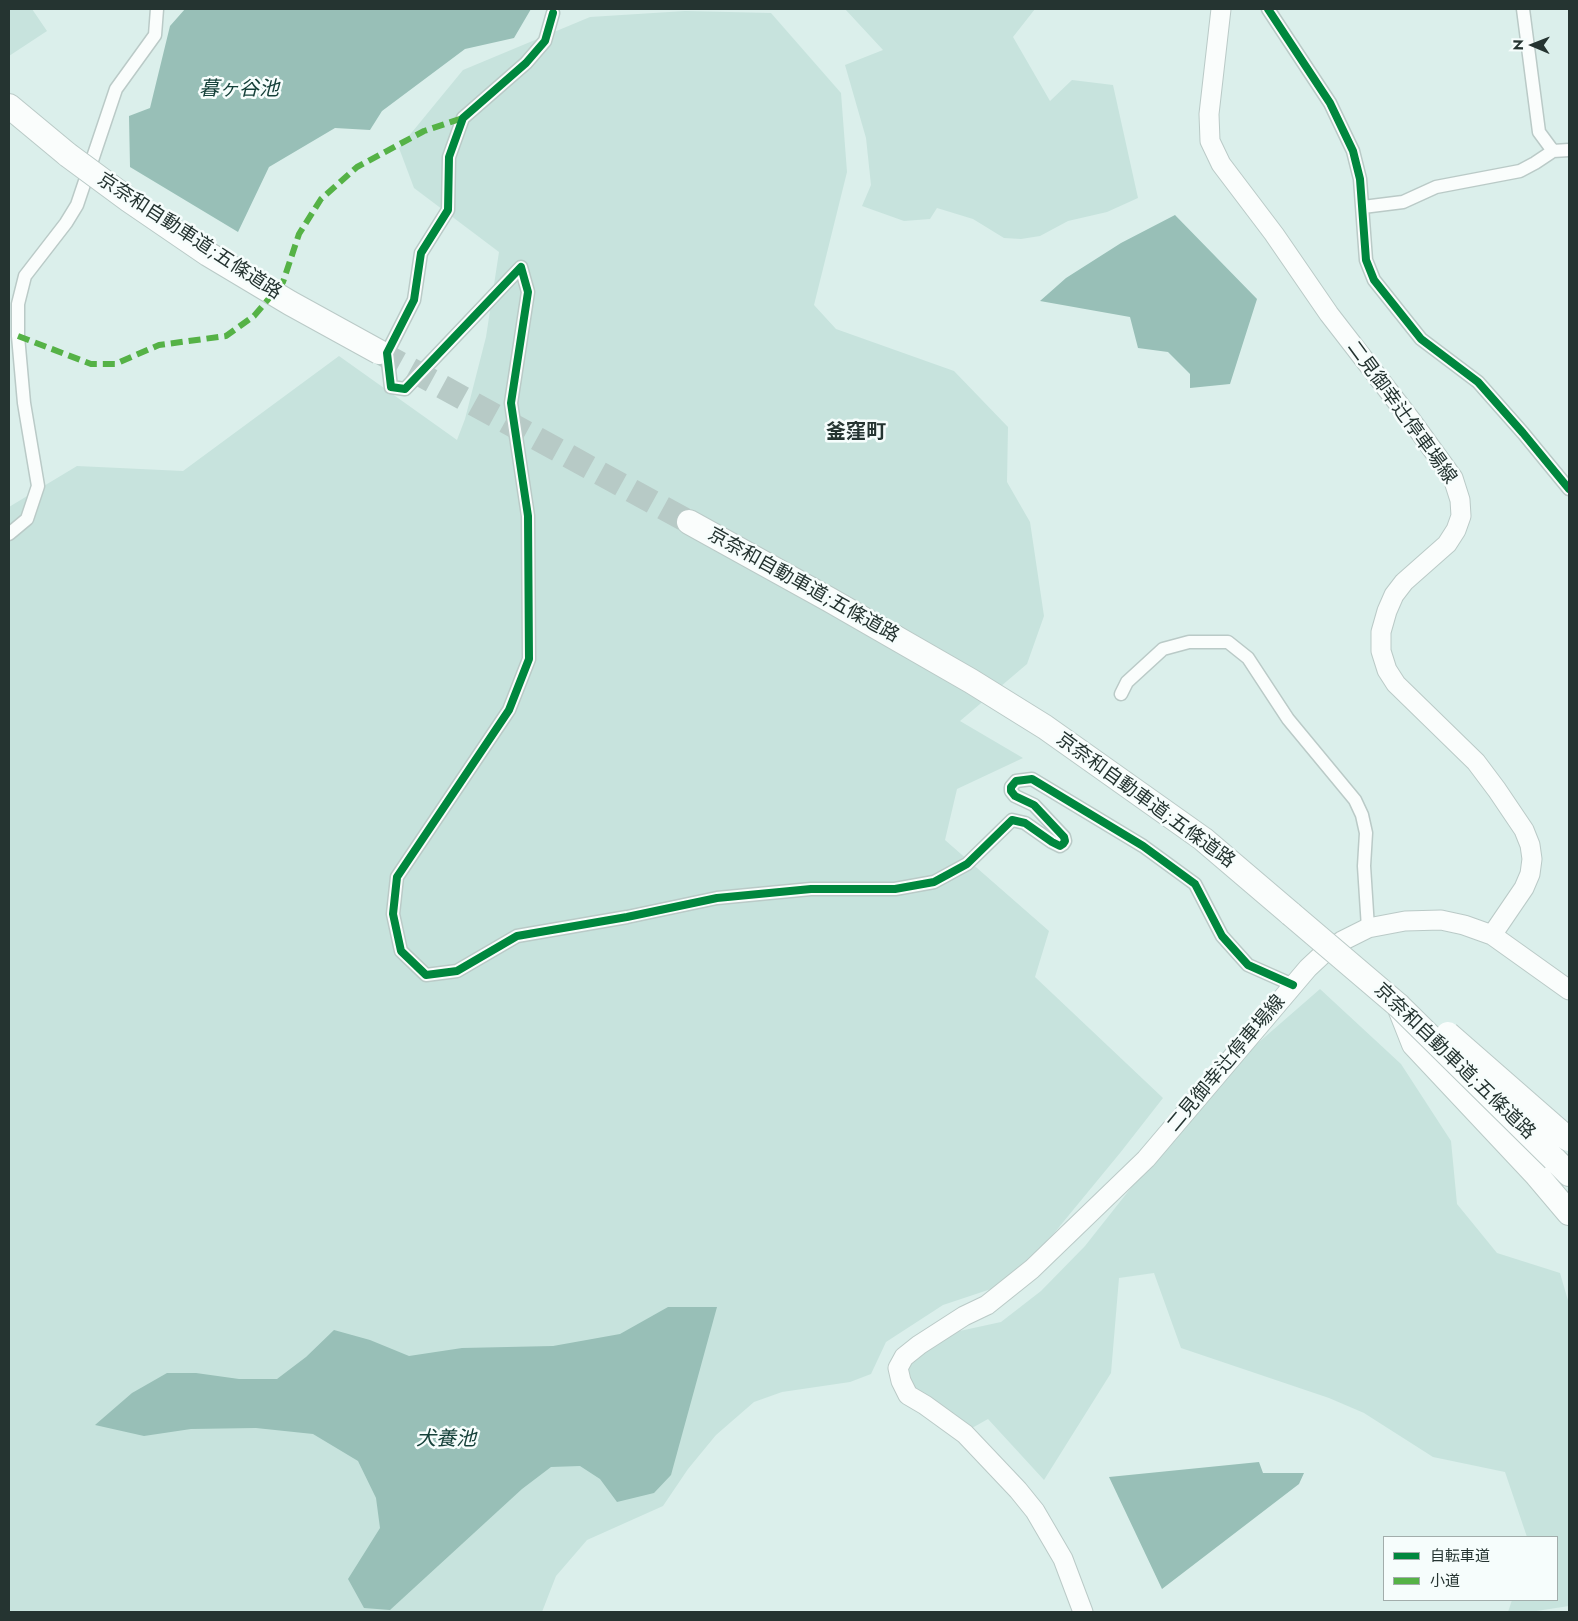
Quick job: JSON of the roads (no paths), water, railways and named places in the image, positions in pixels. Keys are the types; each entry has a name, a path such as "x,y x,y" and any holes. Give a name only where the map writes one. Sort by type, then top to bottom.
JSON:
{"highway":[{"name":"京奈和自動車道;五條道路","path":"9,106 68,155 129,200 208,254 290,303 379,352"},
{"name":"京奈和自動車道;五條道路","path":"689,522 830,600 1044,727 1203,839 1399,1006 1562,1167"},
{"path":"1314,933 1357,957 1569,1140"},
{"path":"1399,1006 1414,1044 1536,1174 1569,1213"}],"main road":[{"name":"二見御幸辻停車場線","path":"1083,1612 1063,1559 1035,1511 1018,1490 965,1434 908,1395 901,1381 898,1368 904,1357 964,1316 987,1305 1032,1269 1146,1159 1293,985 1323,954 1342,941 1368,928 1405,920 1441,920 1464,925 1492,935 1524,888 1530,874 1532,859 1524,830 1476,762 1396,684 1386,670 1381,651 1381,632 1394,595 1404,582 1447,544 1456,530 1461,516 1460,500 1453,478 1329,314 1274,234 1221,164 1210,141 1209,114 1221,9"},
{"path":"1492,935 1569,990"}],"street":[{"path":"9,534 27,519 38,486 24,403 18,336 18,304 25,276 66,223 77,205 116,89 155,35 157,9"},
{"path":"1268,9 1330,103 1353,151 1360,179 1366,260 1374,280 1421,339 1478,382 1569,489"},
{"path":"1523,9 1539,132 1553,151"},
{"path":"553,13 545,41 526,62 463,118 449,157 448,210 421,252 414,300 387,353 390,387 404,389 521,267 528,292 511,403 528,516 529,659 509,710 397,876 393,914 401,951 426,975 457,971 517,936 627,917 717,898 812,889 895,889 934,882 967,864 1012,820 1025,822 1060,846 1065,842 1064,837 1034,805 1015,796 1011,791 1011,787 1016,781 1032,779 1143,846 1195,884 1222,936 1248,966 1293,985"},
{"path":"1363,207 1403,202 1436,187 1520,171 1553,151 1569,150"},
{"path":"1121,694 1127,682 1163,649 1190,642 1228,642 1248,658 1288,719 1355,800 1359,808 1366,833 1364,866 1368,928"}],"water":[{"name":"暮ヶ谷池","path":"185,9 531,9 514,38 465,49 382,111 370,130 335,128 269,167 238,232 130,167 129,116 150,108 170,26"},
{"path":"1175,215 1257,299 1230,384 1190,388 1190,374 1168,352 1138,348 1130,317 1040,301 1066,278 1121,243"},
{"name":"犬養池","path":"668,1307 717,1307 671,1475 654,1493 617,1502 600,1479 580,1466 551,1467 522,1489 390,1610 364,1608 348,1579 380,1528 376,1498 358,1461 313,1434 256,1428 191,1429 144,1436 95,1425 132,1393 167,1373 196,1373 239,1379 277,1379 306,1357 334,1330 370,1340 409,1356 462,1348 553,1346 620,1334"},
{"path":"1259,1462 1263,1473 1304,1473 1299,1484 1162,1589 1109,1477"}],"tunnel":[{"path":"379,352 689,522"}],"district":[{"name":"釜窪町","path":"856,433"}]}
